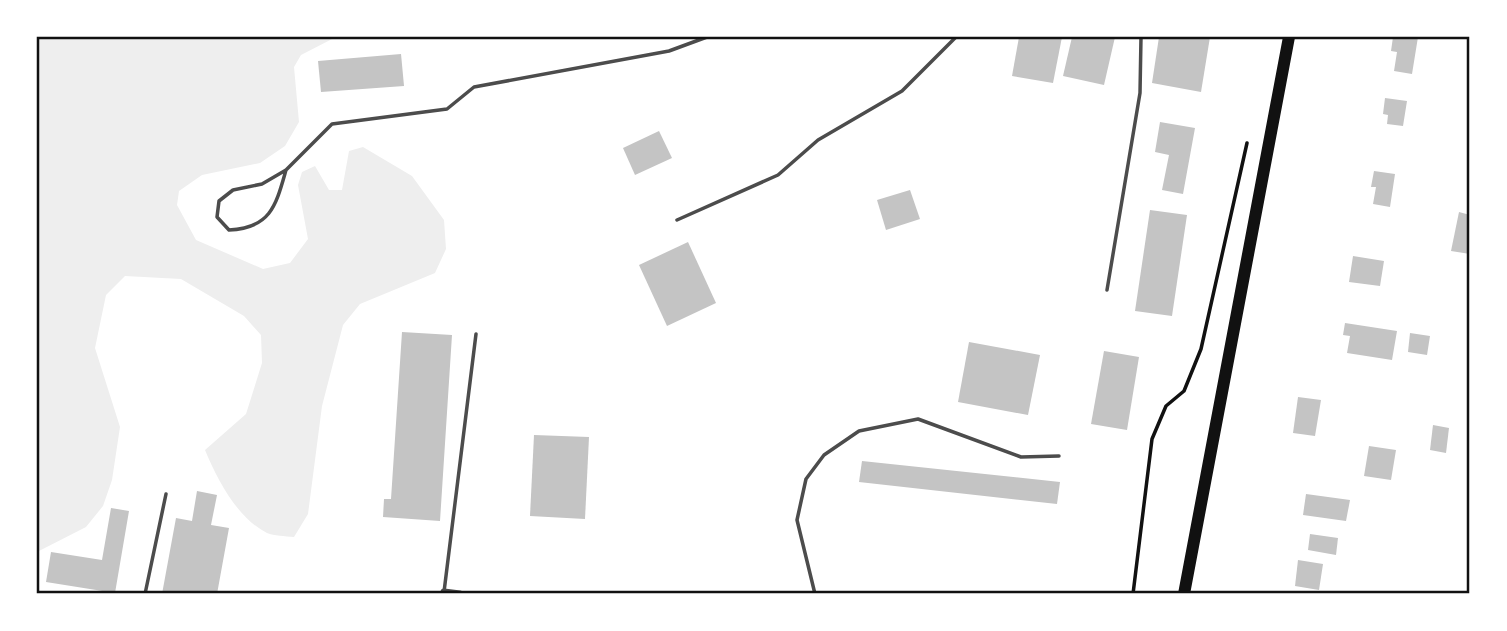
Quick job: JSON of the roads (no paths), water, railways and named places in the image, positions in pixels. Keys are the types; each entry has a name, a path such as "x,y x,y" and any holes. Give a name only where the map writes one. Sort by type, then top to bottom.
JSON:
{"highway":[{"path":"1184,594 1289,37"}],"street":[{"path":"444,592 460,594"}],"lane":[{"path":"286,170 278,199 267,217 247,229 229,230 217,217 219,201 233,190 262,184 286,170 332,124 447,109 474,87 669,51 707,37"},
{"path":"677,220 778,175 818,140 902,91 956,37"},
{"path":"1107,290 1140,93 1141,37"},
{"path":"444,592 476,334"},
{"path":"815,594 797,520 806,479 824,455 859,431 918,419 1021,457 1059,456"},
{"path":"145,594 166,494"}]}
